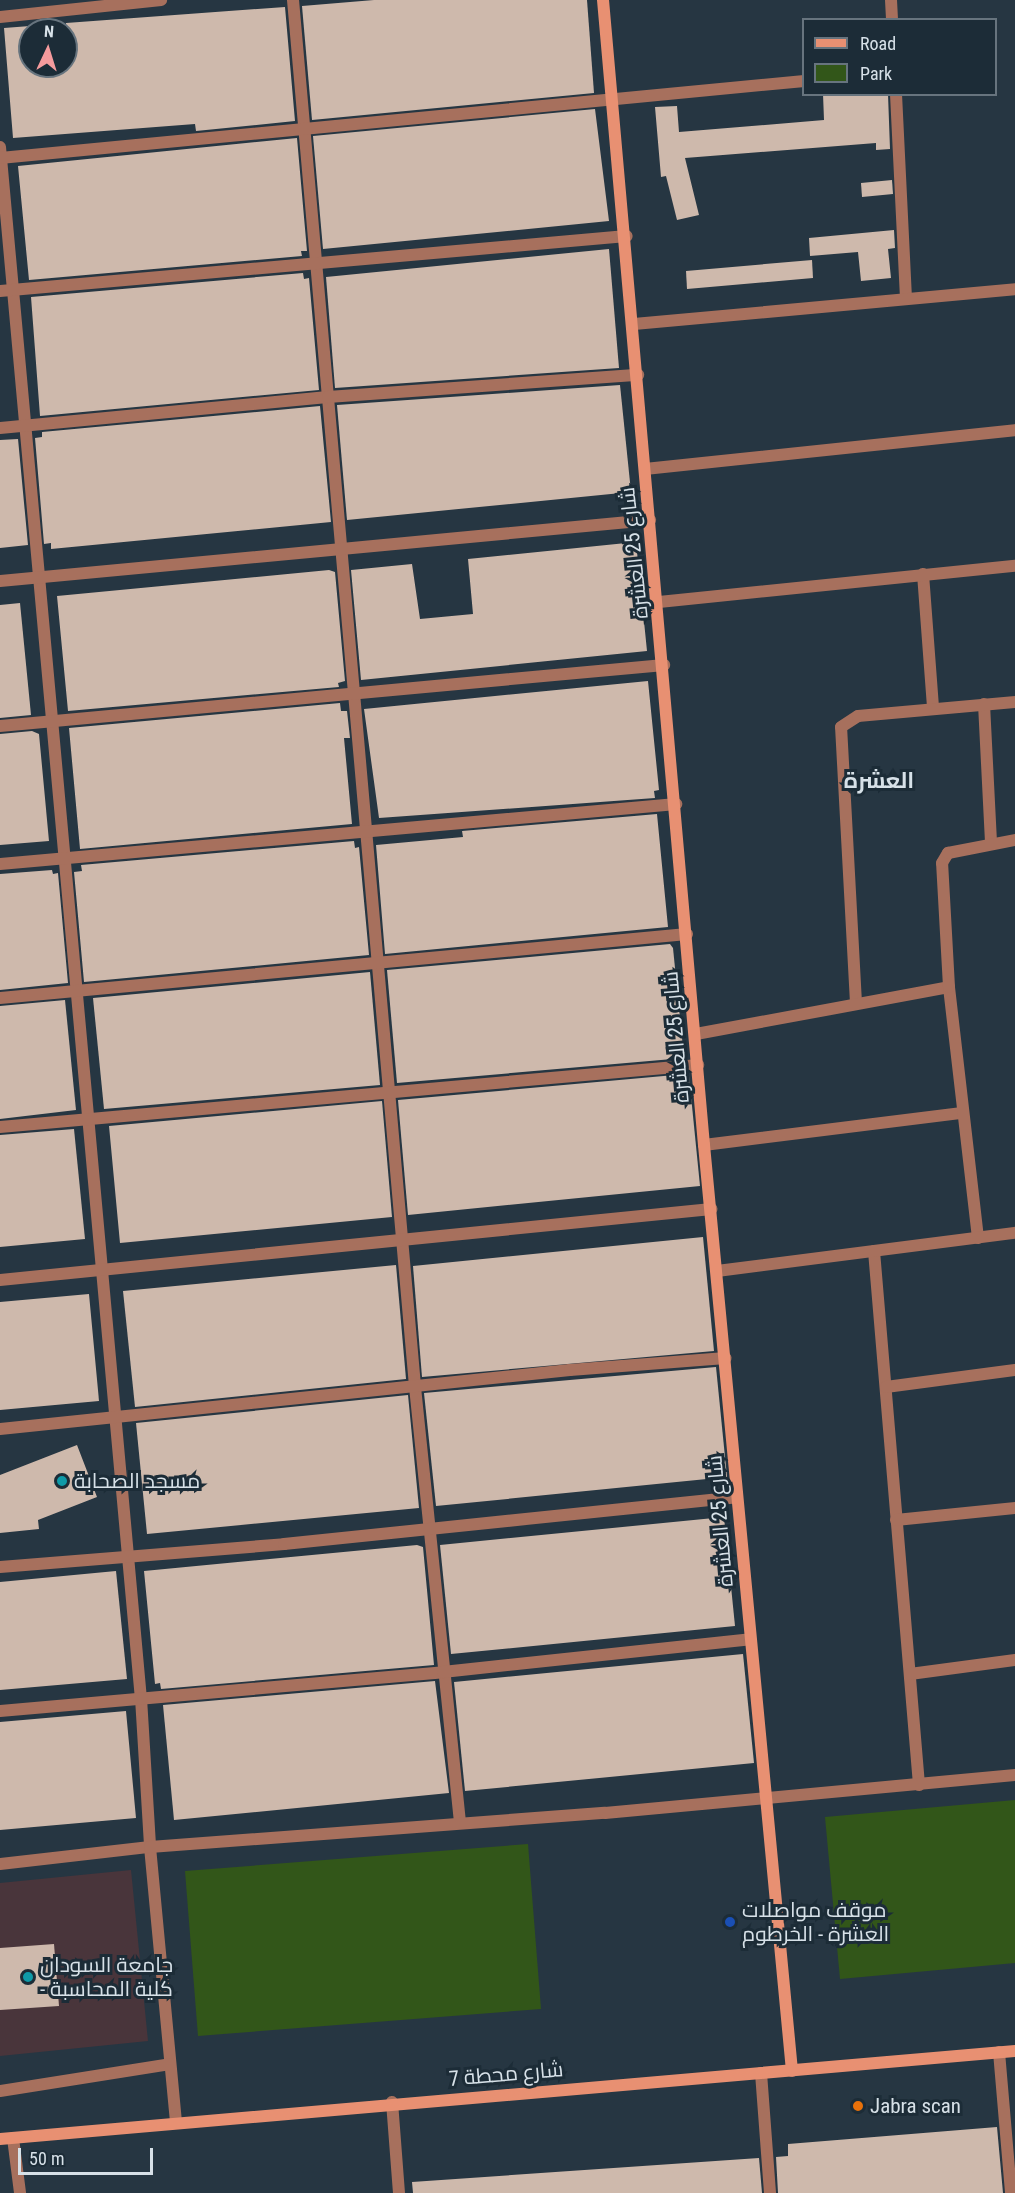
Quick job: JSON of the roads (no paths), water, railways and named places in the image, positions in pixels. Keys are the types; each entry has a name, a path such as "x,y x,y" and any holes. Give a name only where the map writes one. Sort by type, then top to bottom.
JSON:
{"street":[{"path":"0,17 161,0"},
{"path":"294,0 314,266 328,397 376,966 390,1095 429,1530 460,1821"},
{"name":"شارع 25 العشرة","path":"603,0 627,236 704,1145 792,2071"},
{"path":"891,0 892,18"},
{"path":"176,2123 150,1847 129,1556 87,1121 53,720 0,154 612,101 802,81"},
{"path":"896,96 906,299"},
{"path":"0,291 314,266 627,236"},
{"path":"634,324 1015,290"},
{"path":"0,428 328,397 638,375"},
{"path":"645,469 1015,430"},
{"path":"0,581 650,520"},
{"path":"659,602 1015,566"},
{"path":"923,574 933,707"},
{"path":"0,726 664,665"},
{"path":"856,1003 841,727 858,716 933,707 1015,702"},
{"path":"984,704 991,843"},
{"path":"0,864 676,804"},
{"path":"978,1238 949,987 942,863 948,853 1015,840"},
{"path":"0,999 77,990 376,966 687,934"},
{"path":"696,1034 949,987"},
{"path":"0,1127 390,1095 698,1065"},
{"path":"704,1145 962,1113"},
{"path":"0,1280 711,1209"},
{"path":"717,1271 1015,1233"},
{"path":"874,1251 919,1785"},
{"path":"0,1429 726,1358"},
{"path":"886,1387 1015,1370"},
{"path":"0,1567 429,1530 737,1497"},
{"path":"896,1520 1015,1508"},
{"path":"0,1711 443,1672 750,1639"},
{"path":"910,1674 1015,1660"},
{"path":"0,1864 150,1847 765,1799 1015,1775"},
{"name":"شارع محطة 7","path":"0,2139 392,2102 1015,2051"},
{"path":"999,2052 1011,2193"},
{"path":"0,2091 170,2064"},
{"path":"761,2073 770,2193"},
{"path":"392,2102 399,2193"},
{"path":"13,2138 20,2193"}],"place":[{"name":"مسجد الصحابة","path":"62,1481"},
{"name":"موقف مواصلات العشرة - الخرطوم","path":"730,1922"},
{"name":"جامعة السودان - كلية المحاسبة","path":"28,1977"},
{"name":"Jabra scan","path":"858,2106"}],"district":[{"name":"العشرة","path":"879,781"}]}
